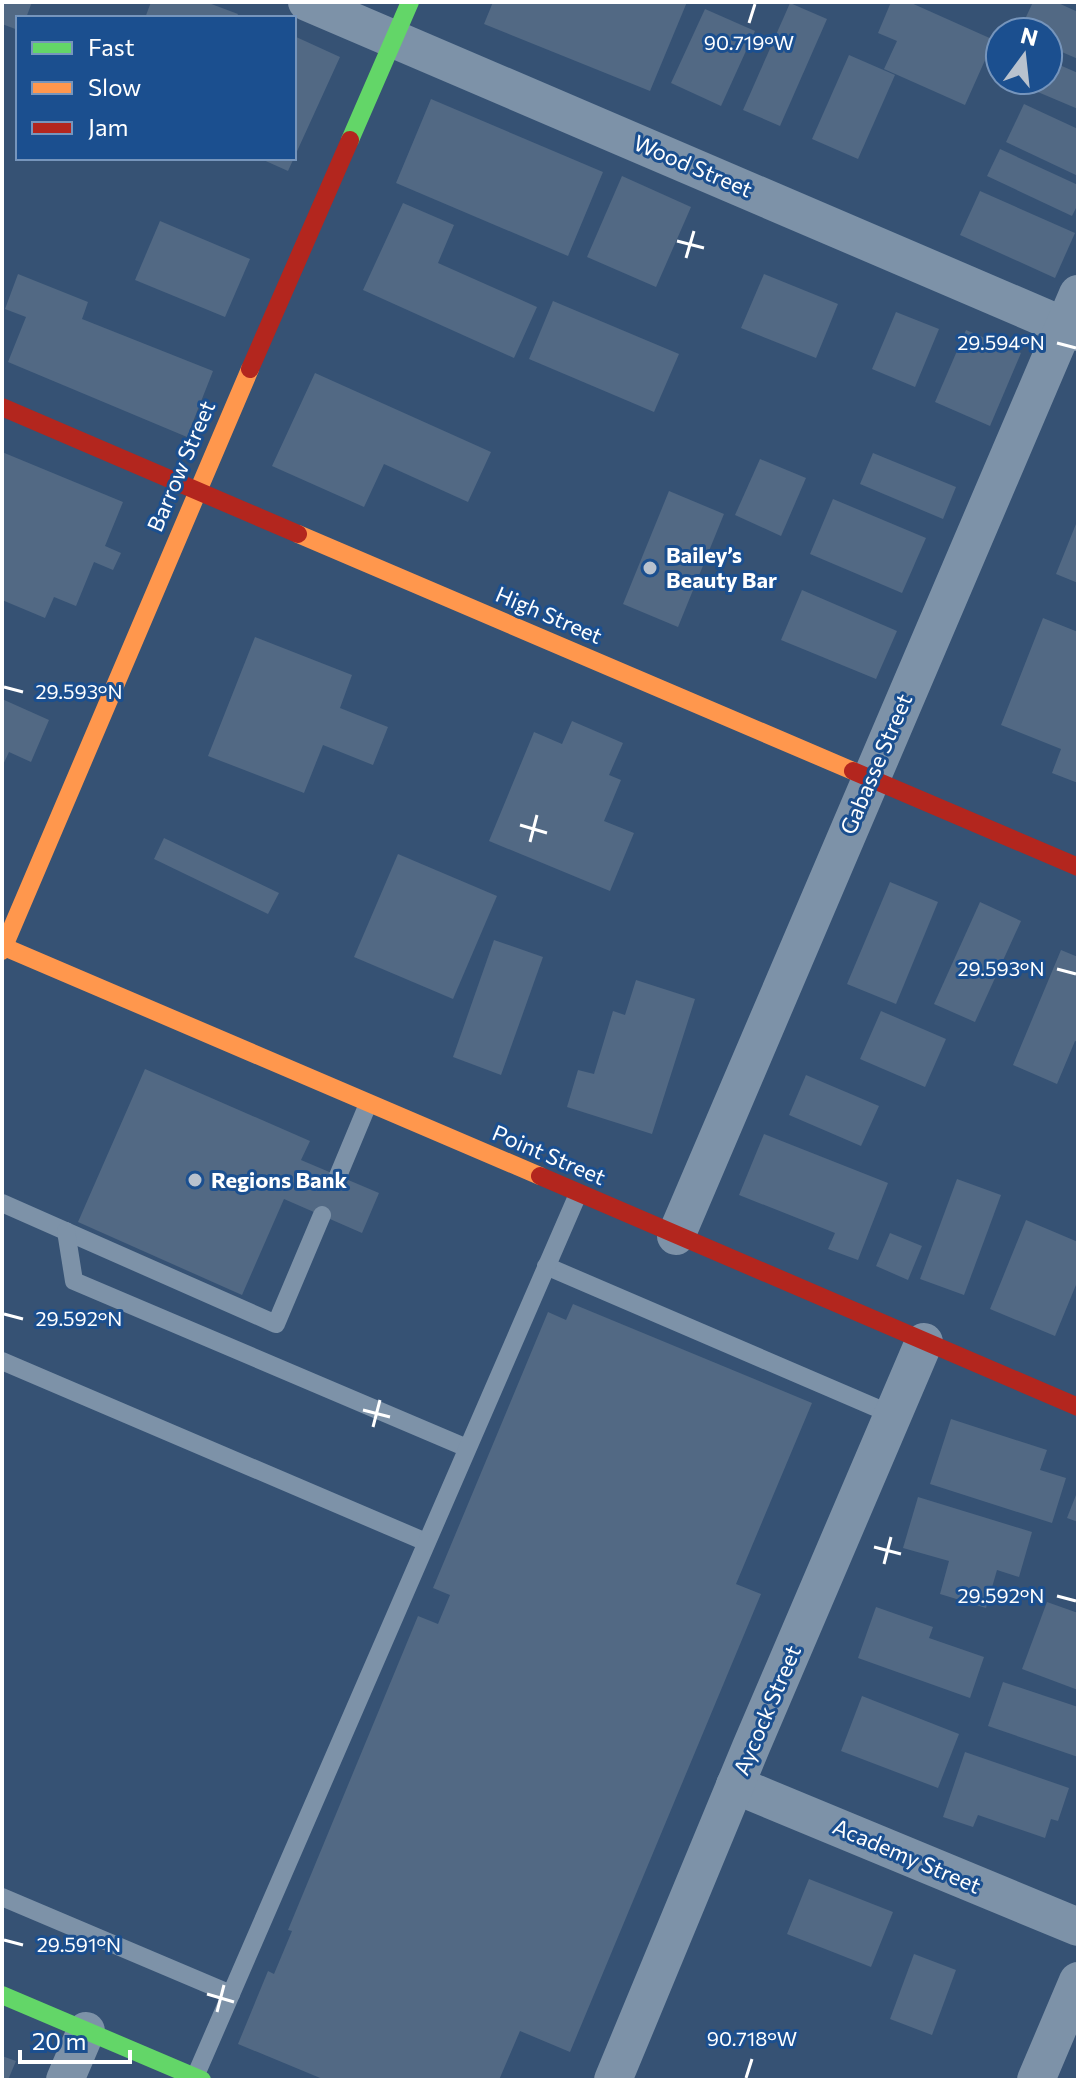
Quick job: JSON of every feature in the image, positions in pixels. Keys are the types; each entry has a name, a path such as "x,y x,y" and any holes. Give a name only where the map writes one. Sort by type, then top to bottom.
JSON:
{"street":[{"name":"Wood Street","path":"307,2 1074,317"},
{"name":"Barrow Street","path":"3,948 196,491 410,2"},
{"name":"Gabasse Street","path":"676,1236 870,778 1074,317"},
{"name":"High Street","path":"2,407 1078,867"},
{"name":"Point Street","path":"3,948 1078,1407"},
{"name":"Aycock Street","path":"613,2080 924,1342"},
{"name":"Academy Street","path":"735,1785 1078,1927"},
{"path":"1036,2080 1078,1981"},
{"path":"2,1995 199,2079"},
{"path":"65,2080 86,2031"}],"lane":[{"path":"338,1176 368,1104"},
{"path":"199,2079 231,1994 578,1194"},
{"path":"2,1203 276,1324 322,1215"},
{"path":"66,1231 74,1281 467,1448"},
{"path":"546,1266 893,1415"},
{"path":"2,1361 426,1542"},
{"path":"2,1897 231,1994"}],"building":[{"path":"2,2 32,2 27,16 16,16 16,29 2,24"},
{"path":"151,2 206,2 238,14 237,16 146,16"},
{"path":"493,2 687,2 650,91 484,24"},
{"path":"891,2 909,2 984,36 984,62 965,105 884,69 897,41 878,33"},
{"path":"1033,2 1056,2 1078,12 1078,59 1064,53 1064,16 1026,16"},
{"path":"790,3 827,19 780,126 743,110"},
{"path":"705,9 755,31 721,106 671,83"},
{"path":"296,37 340,57 296,154"},
{"path":"849,55 895,75 858,159 812,139"},
{"path":"1064,67 1078,73 1078,109 1047,96 1064,96"},
{"path":"431,99 603,172 568,256 396,183"},
{"path":"1024,104 1078,129 1078,176 1006,142"},
{"path":"1000,149 1078,185 1078,204 1072,216 987,176"},
{"path":"263,160 293,160 288,171"},
{"path":"622,176 691,207 656,287 587,257"},
{"path":"980,191 1075,233 1055,278 960,235"},
{"path":"403,203 454,225 438,263 537,307 514,358 363,290"},
{"path":"160,221 250,259 225,317 135,280"},
{"path":"18,274 88,302 82,319 213,371 187,437 8,362 26,317 5,309"},
{"path":"764,274 838,304 816,358 741,328"},
{"path":"553,301 679,354 654,412 529,359"},
{"path":"896,312 939,329 915,387 872,369"},
{"path":"966,330 1021,353 990,426 935,402"},
{"path":"315,373 491,452 468,502 384,464 364,507 272,466"},
{"path":"2,452 123,502 105,546 121,553 113,570 94,562 76,606 54,597 45,618 2,600"},
{"path":"873,453 956,487 943,519 860,484"},
{"path":"760,459 806,478 781,536 735,515"},
{"path":"669,491 724,514 678,627 623,604"},
{"path":"833,499 926,538 902,593 810,554"},
{"path":"1078,519 1078,583 1056,574"},
{"path":"802,590 897,631 876,679 781,640"},
{"path":"1043,618 1078,632 1078,783 1052,773 1061,749 1001,725"},
{"path":"255,637 352,675 340,708 388,727 373,765 323,745 304,793 208,756"},
{"path":"2,699 49,720 31,762 9,752 2,767"},
{"path":"572,721 623,743 609,775 621,780 604,821 634,833 610,891 489,841 534,732 562,744"},
{"path":"164,838 279,893 268,914 154,859"},
{"path":"398,854 497,896 453,999 354,957"},
{"path":"890,882 938,902 896,1004 847,984"},
{"path":"980,902 1021,921 975,1022 934,1004"},
{"path":"494,940 543,957 501,1075 453,1057"},
{"path":"1061,950 1078,957 1078,1042 1075,1041 1057,1084 1013,1065"},
{"path":"636,980 695,999 652,1134 567,1107 578,1070 594,1074 613,1011 625,1015"},
{"path":"881,1011 946,1039 925,1087 860,1059"},
{"name":"Regions Bank","path":"145,1069 310,1141 301,1160 379,1193 362,1233 284,1199 242,1295 78,1222"},
{"path":"806,1075 879,1106 861,1146 789,1115"},
{"path":"764,1134 888,1183 858,1260 828,1249 835,1233 739,1195"},
{"path":"957,1179 1001,1195 964,1295 920,1279"},
{"path":"1026,1220 1078,1242 1078,1280 1055,1336 990,1309"},
{"path":"890,1233 922,1246 908,1280 876,1266"},
{"path":"573,1304 812,1403 736,1584 761,1594 570,2052 520,2031 499,2080 325,2080 238,2044 268,1971 274,1974 292,1931 288,1930 418,1616 438,1624 450,1595 433,1588 548,1312 566,1320"},
{"path":"951,1419 1047,1450 1040,1470 1066,1478 1052,1523 930,1484"},
{"path":"1078,1490 1078,1522 1067,1518"},
{"path":"918,1497 1032,1532 1019,1577 997,1570 986,1608 940,1594 949,1561 903,1548"},
{"path":"1047,1602 1078,1613 1078,1690 1022,1669"},
{"path":"876,1607 933,1627 929,1638 984,1657 970,1698 858,1658"},
{"path":"1003,1682 1078,1707 1078,1757 988,1726"},
{"path":"862,1696 959,1734 938,1788 841,1751"},
{"path":"965,1752 1069,1788 1058,1821 1051,1819 1045,1838 978,1815 973,1827 943,1817"},
{"path":"809,1879 893,1912 871,1967 787,1934"},
{"path":"914,1954 956,1970 932,2035 890,2019"},
{"path":"2,2056 16,2061 8,2080 2,2080"}],"traffic: fast":[{"path":"350,140 410,2"},
{"path":"2,1995 202,2080"}],"traffic: slow":[{"path":"2,951 250,369"},
{"path":"298,534 853,771"},
{"path":"2,946 540,1176"}],"traffic: jam":[{"path":"250,369 350,140"},
{"path":"2,407 298,534"},
{"path":"853,771 1078,867"},
{"path":"540,1176 1078,1407"}],"place":[{"name":"Bailey’s Beauty Bar","path":"650,568"},
{"name":"Regions Bank","path":"195,1180"}]}
